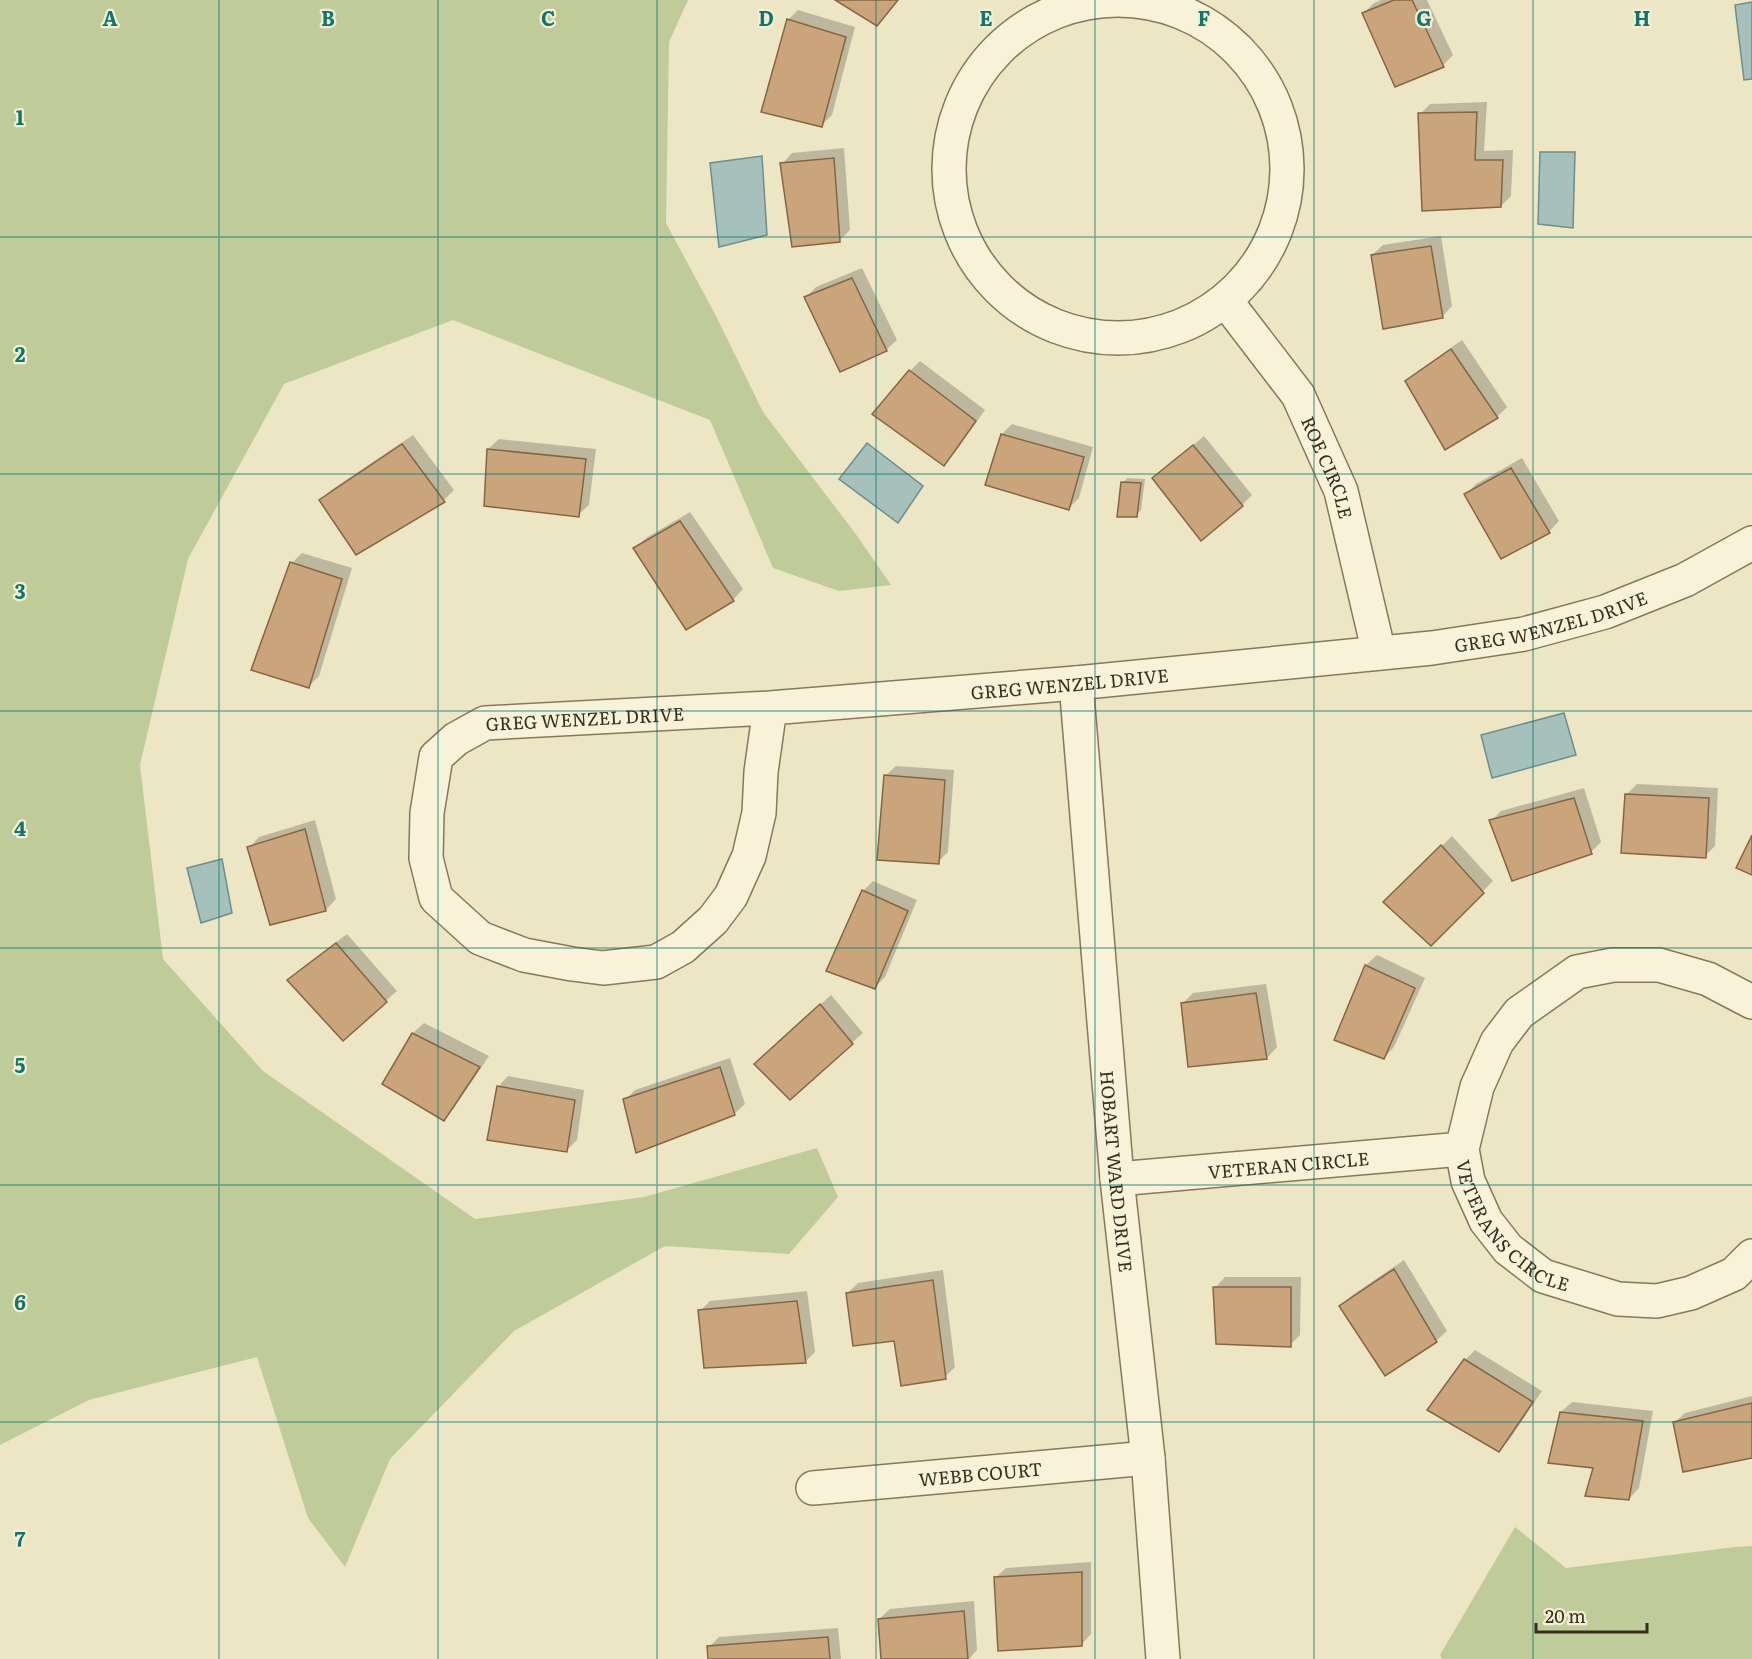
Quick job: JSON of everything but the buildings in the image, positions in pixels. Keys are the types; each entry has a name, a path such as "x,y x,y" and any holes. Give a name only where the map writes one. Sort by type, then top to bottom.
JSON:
{"street":[{"path":"1135,1 1185,15 1235,46 1270,83 1284,115 1282,196 1267,240 1229,305 1166,334 1125,342 1087,337 1043,321 1010,300 972,252 952,207 948,164 958,114 984,65 1016,28 1048,10 1097,2 1135,1"},
{"name":"ROE CIRCLE","path":"1229,305 1298,395 1341,491 1379,653"},
{"name":"GREG WENZEL DRIVE","path":"770,708 760,772 759,813 749,856 731,896 713,920 683,947 656,962 603,968 524,955 480,938 436,898 426,858 427,813 436,757 456,739 485,723 770,708 1076,683 1432,648 1524,634 1605,612 1685,580 1752,543"},
{"name":"HOBART WARD DRIVE","path":"1076,683 1117,1179 1148,1458 1163,1659"},
{"name":"VETERANS CIRCLE","path":"1752,1002 1708,979 1659,965 1613,965 1577,972 1519,1013 1497,1042 1477,1087 1462,1149 1468,1181 1486,1221 1508,1249 1543,1276 1618,1299 1657,1301 1690,1293 1734,1274 1752,1256"},
{"name":"VETERAN CIRCLE","path":"1117,1179 1462,1149"},
{"name":"WEBB COURT","path":"813,1488 1148,1458"}],"green space":[{"path":"0,0 688,0 669,42 666,223 716,316 763,412 855,533 891,585 839,591 773,568 710,420 453,320 284,384 188,559 140,765 163,959 263,1071 475,1219 644,1197 817,1148 838,1197 789,1254 665,1246 514,1331 390,1459 345,1567 308,1518 257,1357 89,1400 0,1445"},
{"path":"1515,1527 1566,1568 1752,1546 1752,1659 1442,1659 1440,1655"}],"water":[{"path":"1752,2 1752,79 1744,80 1735,5"},
{"path":"1540,152 1575,152 1573,228 1538,224"},
{"path":"762,156 767,235 719,247 710,163"},
{"path":"867,443 923,486 898,523 839,479"},
{"path":"1564,713 1576,755 1492,778 1481,735"},
{"path":"222,859 232,913 201,923 187,868"}]}
